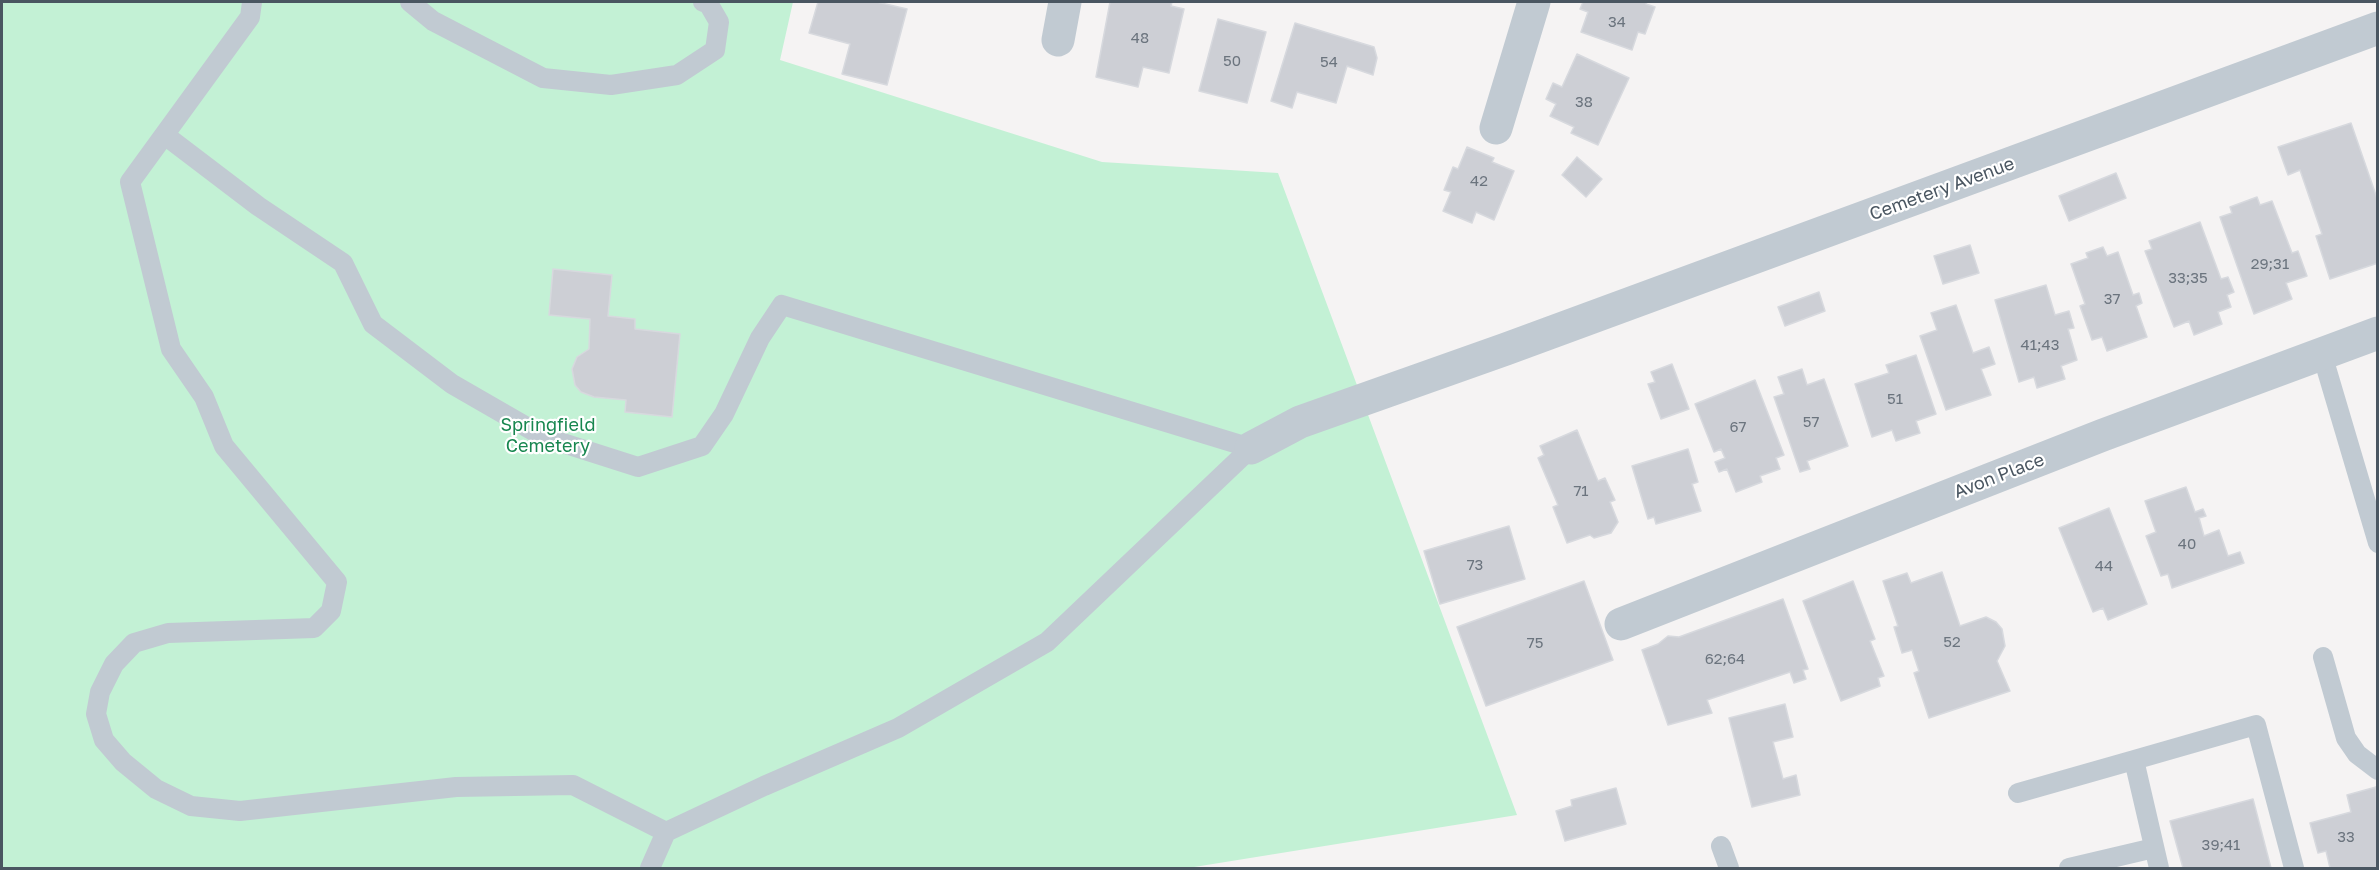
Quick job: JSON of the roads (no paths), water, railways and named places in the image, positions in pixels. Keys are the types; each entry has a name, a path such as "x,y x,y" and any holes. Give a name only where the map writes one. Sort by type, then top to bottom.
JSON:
{"street":[{"path":"1058,40 1065,2"},
{"path":"1496,128 1534,2"},
{"name":"Cemetery Avenue","path":"1251,448 1300,422 1506,349 2378,28"},
{"name":"Avon Place","path":"1622,624 2103,435 2378,333"}],"lane":[{"path":"252,2 250,17 166,136 130,182 171,349 204,397 224,446 337,582 331,611 314,628 168,633 134,643 114,664 100,692 96,714 104,740 123,762 156,789 191,806 240,811 456,787 573,785 666,832"},
{"path":"410,2 432,21 543,78 611,85 677,75 715,50 719,22 707,2"},
{"path":"166,136 258,206 343,263 374,324 452,384 544,437 638,467 702,446 724,414 760,338 782,305 1251,448 1047,642 898,728 764,786 666,832 650,868"},
{"path":"2322,354 2378,543"},
{"path":"2323,657 2346,738 2357,754 2378,770"},
{"path":"2018,793 2256,725 2294,868"},
{"path":"2134,760 2158,868"},
{"path":"1721,846 1729,868"},
{"path":"2069,868 2154,848"}],"park label":[{"name":"Springfield Cemetery","path":"548,435"}]}
